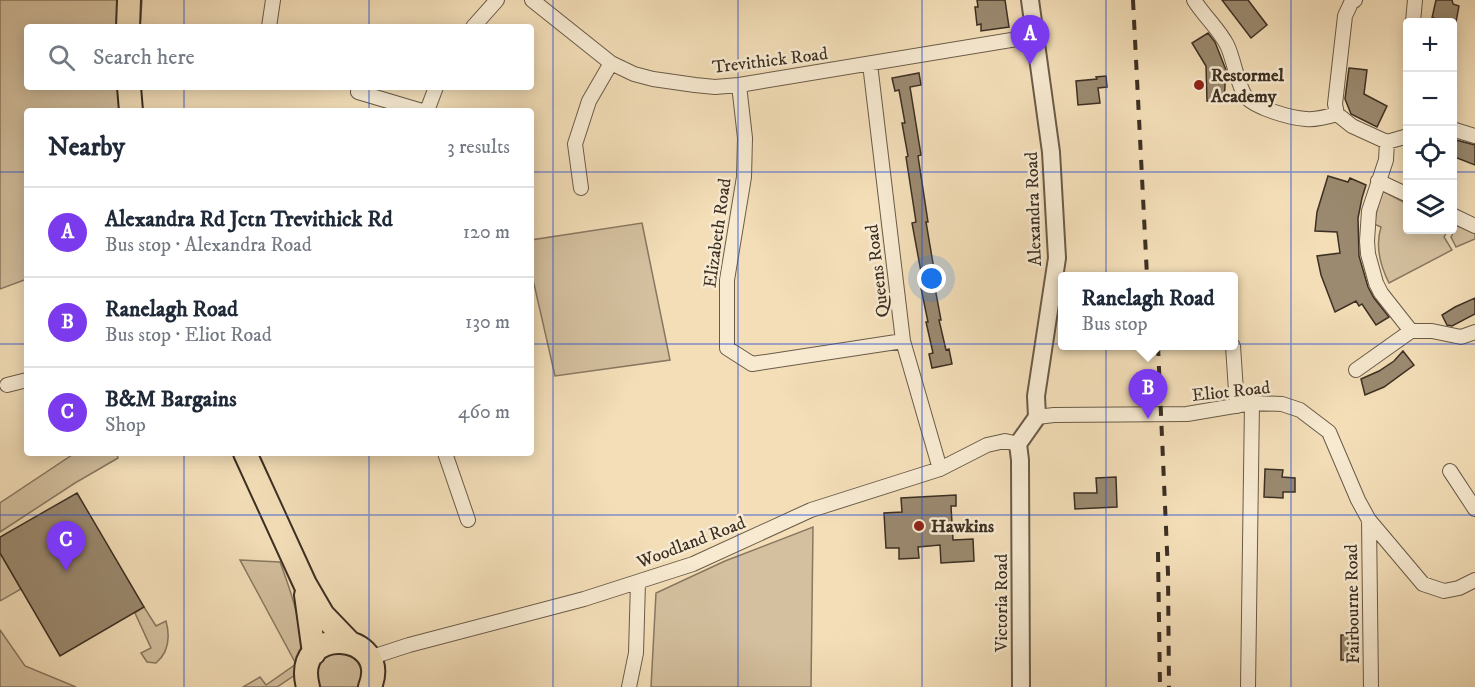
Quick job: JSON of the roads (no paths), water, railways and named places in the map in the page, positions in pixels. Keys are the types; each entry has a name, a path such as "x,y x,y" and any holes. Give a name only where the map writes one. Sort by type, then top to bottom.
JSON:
{"highway":[{"path":"128,24 129,0"},
{"path":"129,90 131,108"},
{"path":"246,456 305,584 323,615 349,642"},
{"path":"305,584 314,652"},
{"path":"308,687 306,674 308,663 314,652 326,644 337,641 359,646 369,657 373,675 370,687"}],"street":[{"path":"269,24 273,0"},
{"path":"476,24 496,0"},
{"name":"Trevithick Road","path":"532,0 611,63 634,74 653,79 715,87 739,85 1035,36"},
{"name":"Alexandra Road","path":"1030,0 1051,152 1057,258 1036,396 1037,417"},
{"path":"1194,0 1226,42 1245,96 1254,104 1283,115 1305,119 1337,114"},
{"path":"1413,18 1415,0"},
{"path":"1351,1 1345,16 1335,104 1337,114 1352,126 1387,142 1403,137"},
{"path":"581,188 575,144 589,101 611,63"},
{"name":"Queens Road","path":"870,64 903,341 940,469"},
{"name":"Elizabeth Road","path":"739,85 745,138 744,177 727,280 727,348 752,364 903,341"},
{"path":"428,108 435,90"},
{"path":"358,92 412,108"},
{"path":"1457,131 1475,136"},
{"path":"1387,142 1386,160 1369,211 1368,254 1381,293 1411,332"},
{"path":"1378,181 1403,193"},
{"path":"1457,217 1475,226"},
{"path":"1356,370 1411,332 1432,332 1461,337 1475,332"},
{"path":"1233,350 1237,406"},
{"path":"7,385 24,381"},
{"path":"1248,687 1252,403"},
{"name":"Eliot Road","path":"1037,417 1187,414 1252,403 1282,404 1300,410 1329,432 1369,520 1423,584 1444,591 1459,588 1475,580"},
{"path":"1018,444 1037,417"},
{"name":"Woodland Road","path":"369,657 584,599 638,582 714,556 811,510 940,469 987,445 1005,441 1018,444"},
{"name":"Victoria Road","path":"1018,444 1021,687"},
{"path":"446,456 468,520"},
{"path":"1450,471 1475,509"},
{"name":"Fairbourne Road","path":"1369,520 1371,687"},
{"path":"628,687 636,653 638,582"}],"railway":[{"path":"1133,0 1147,272"},
{"path":"1158,350 1168,573 1169,687"},
{"path":"1158,552 1160,687"}],"place":[{"name":"Alexandra Rd Jctn Trevithick Rd","path":"1030,65"},
{"name":"Restormel Academy","path":"1199,85"},
{"name":"Ranelagh Road","path":"1148,419"},
{"name":"Hawkins","path":"919,526"},
{"name":"B&M Bargains","path":"66,571"}]}
